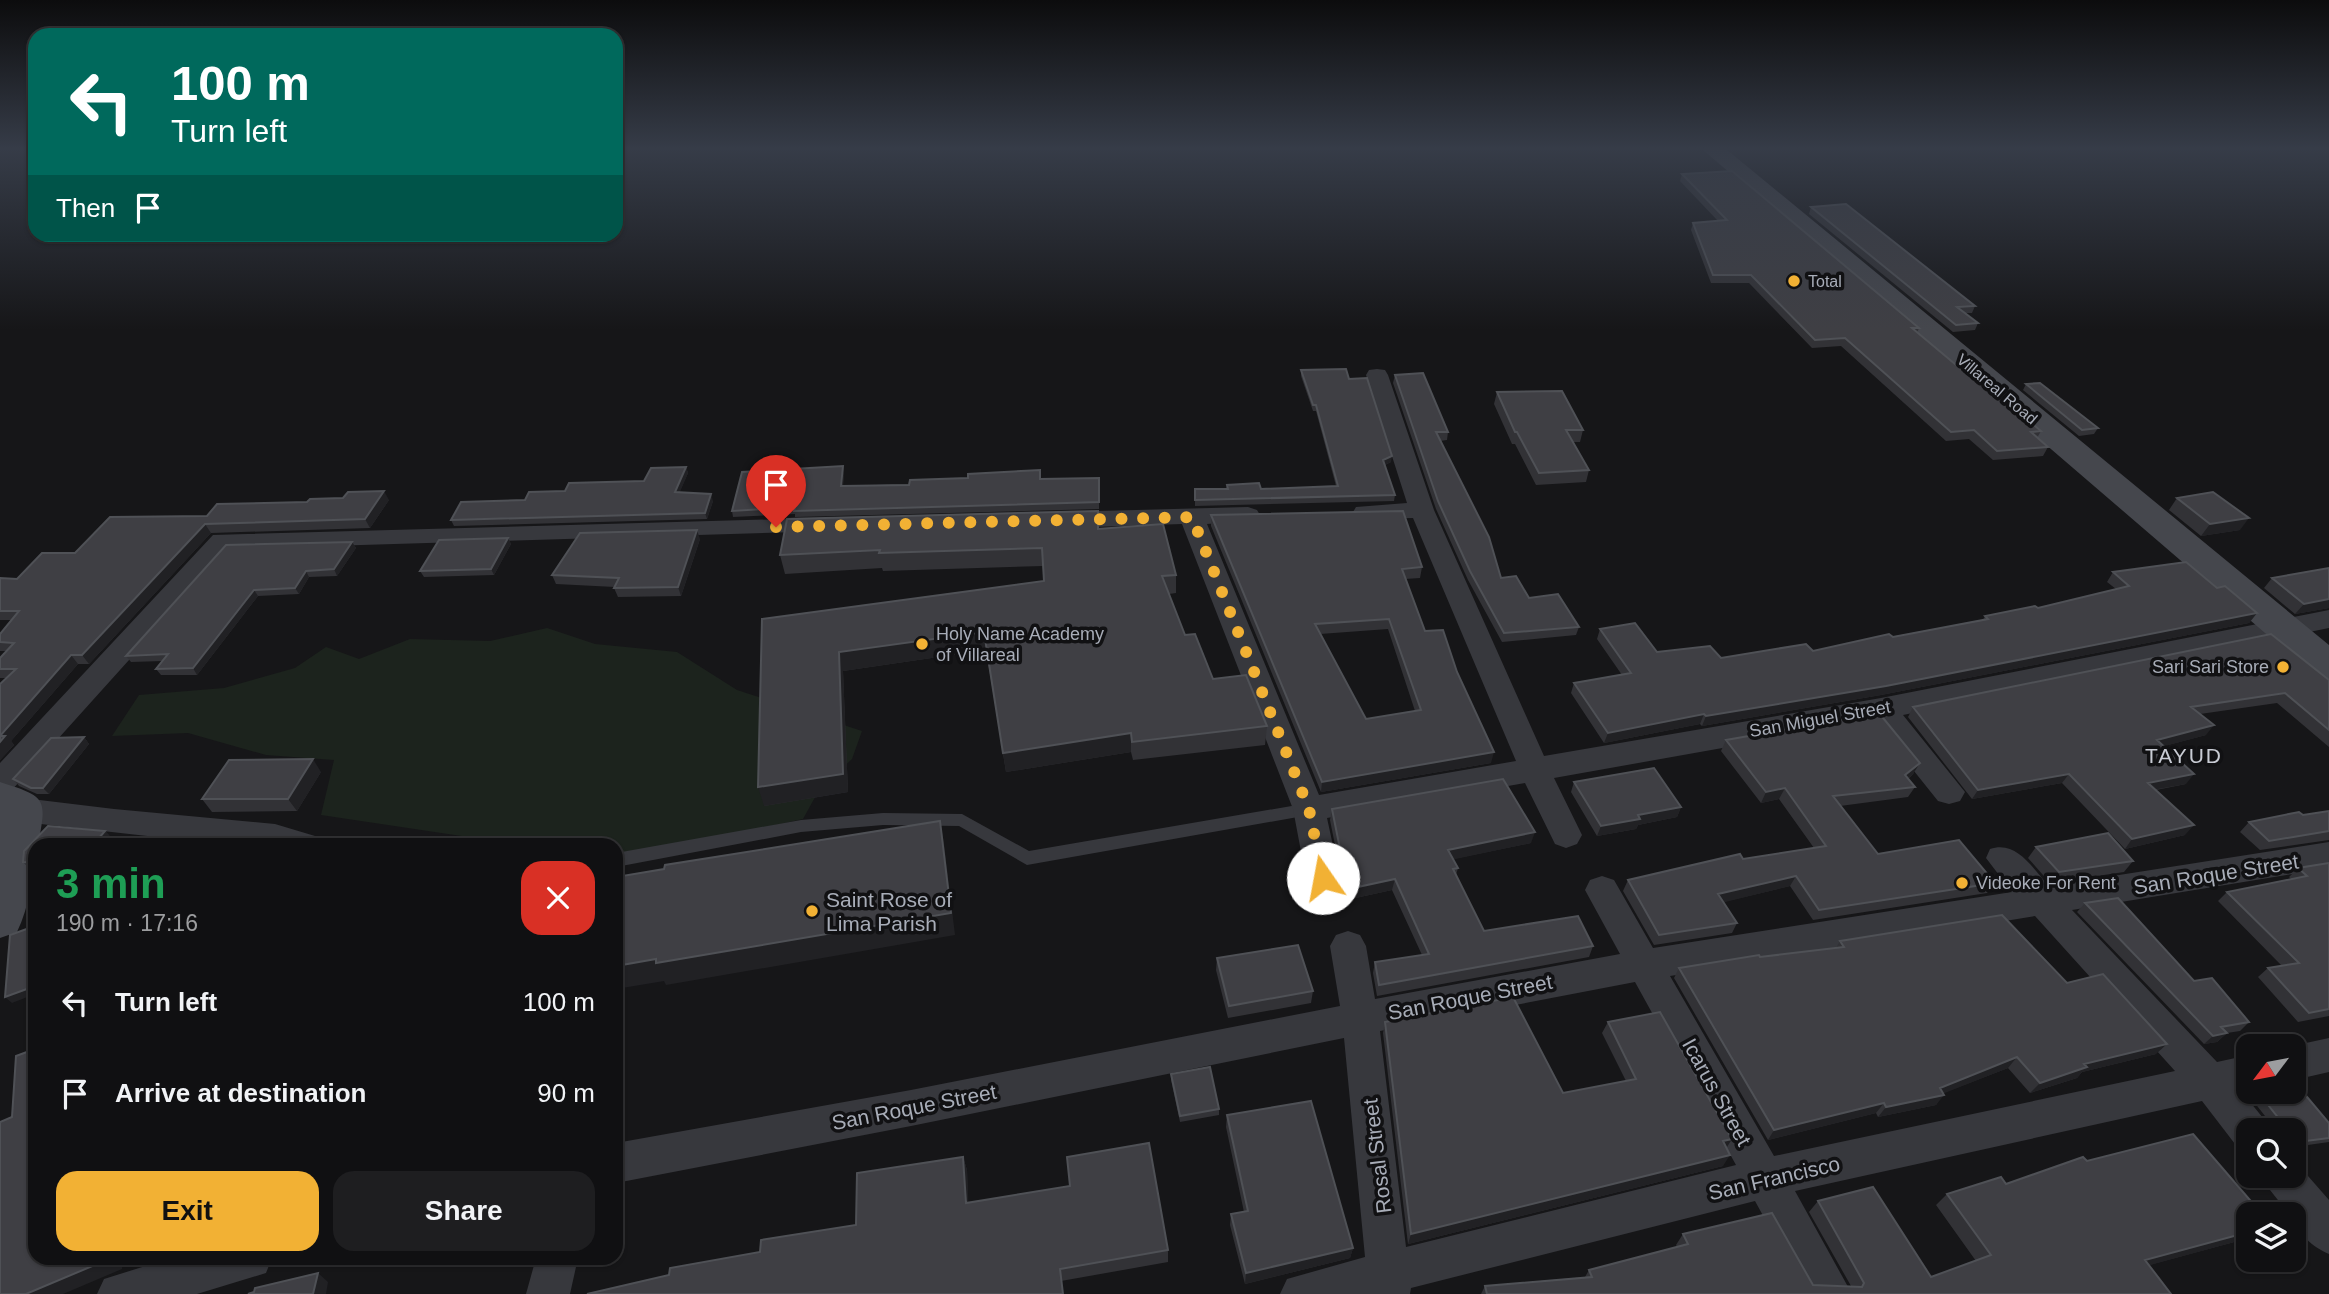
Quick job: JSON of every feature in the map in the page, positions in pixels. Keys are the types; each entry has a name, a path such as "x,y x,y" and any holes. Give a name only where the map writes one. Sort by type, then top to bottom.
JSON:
{"main road":[{"name":"Villareal Road","path":"1785,209 2329,666"},
{"path":"0,918 8,797"}],"street":[{"path":"1377,374 1422,510 1534,768 1566,835"},
{"path":"1341,513 1422,510"},
{"path":"1039,521 1273,514"},
{"path":"1192,517 1309,809 1323,878"},
{"path":"278,838 114,822 8,797 222,541 845,526"},
{"name":"San Miguel Street","path":"1309,809 1881,709 2329,619"},
{"path":"1881,709 1949,792"},
{"name":"San Roque Street","path":"623,1162 898,1111 1360,1018 1645,965 2329,855"},
{"path":"2003,858 2210,1082 2239,1118"},
{"name":"Icarus Street","path":"1602,890 1830,1294"},
{"name":"Rosal Street","path":"1348,946 1360,1018 1390,1284"},
{"path":"2306,1060 2329,1055"},
{"name":"San Francisco","path":"1302,1294 1390,1284 1765,1178 2236,1076"},
{"path":"2293,1188 2329,1233"},
{"path":"119,1294 225,1265"},
{"path":"548,1294 555,1265"}],"lane":[{"path":"623,859 800,827 883,819 962,820 1027,858 1309,809"}],"shaded area":[{"path":"547,628 595,644 677,652 737,690 862,731 852,759 819,790 803,819 623,858 623,838 475,838 321,815 334,760 266,755 188,733 112,736 139,695 224,688 295,668 326,647 359,659 410,639 490,641"}],"building":[{"path":"1717,209 1778,209 1919,328 1912,328 1980,385 1986,385 2041,431 2031,432 2048,447 1997,451 1974,430 1951,432 1845,338 1815,340 1751,275 1713,275 1693,223 1727,220"},
{"path":"1814,209 1853,209 1975,306 1957,307 1978,323 1956,325"},
{"path":"1346,369 1349,379 1367,378 1392,456 1383,460 1395,495 1195,500 1195,489 1228,489 1227,485 1259,483 1261,489 1338,486 1316,405 1313,405 1301,370"},
{"path":"1423,373 1448,432 1436,432 1489,537 1501,578 1516,576 1529,598 1558,594 1579,627 1504,633 1470,571 1438,501 1395,375"},
{"path":"2040,383 2098,428 2082,430 2026,384"},
{"path":"1562,391 1583,430 1566,430 1589,470 1539,473 1515,432 1497,392"},
{"path":"843,466 841,486 909,485 910,480 968,478 968,474 1040,470 1040,479 1099,478 1099,502 794,511 795,507 732,511 742,472"},
{"path":"686,467 675,492 711,494 705,513 451,520 461,502 525,500 529,492 565,491 569,483 644,481 651,468"},
{"path":"384,491 365,519 205,524 82,655 71,655 0,736 0,684 16,669 0,669 0,658 14,643 0,642 0,634 19,611 0,611 0,578 17,579 42,553 75,553 110,517 207,516 217,504 307,502 310,499 343,498 348,492"},
{"path":"2213,492 2249,518 2210,524 2177,498"},
{"path":"1098,511 1098,529 1163,524 1176,575 1162,576 1185,635 1195,634 1213,679 1246,675 1267,726 1132,742 1131,733 1003,753 984,632 839,652 843,774 758,787 762,619 1044,581 1042,548 879,553 880,550 780,555 787,519"},
{"path":"1403,511 1422,567 1402,569 1425,631 1443,630 1457,672 1494,752 1322,782 1211,515","holes":["1389,619 1421,710 1366,719 1315,624"]},
{"path":"697,530 678,587 614,588 619,578 552,575 580,533"},
{"path":"508,538 491,569 420,571 439,540"},
{"path":"352,542 334,569 306,571 295,588 254,590 193,668 156,669 168,654 126,656 226,545"},
{"path":"2186,562 2217,588 2225,586 2257,613 1886,686 1706,716 1704,714 1608,733 1574,683 1631,673 1600,629 1635,623 1657,652 1710,646 1721,658 1806,644 1813,651 1889,634 1893,637 1988,619 1985,616 2035,606 2038,608 2129,586 2113,572"},
{"path":"2329,568 2329,599 2304,604 2272,578"},
{"path":"2271,634 2329,680 2329,730 2285,693 2191,707 2214,725 2157,740 2194,774 2148,783 2194,825 2132,839 2069,774 1978,790 1913,707"},
{"path":"1879,713 1920,763 1905,775 1915,787 1833,796 1878,854 1959,840 1995,883 1819,910 1796,876 1718,894 1737,923 1659,935 1628,880 1740,854 1743,859 1826,846 1785,788 1766,792 1726,740"},
{"path":"84,737 43,788 31,788 13,779 51,738"},
{"path":"313,759 288,799 202,799 229,760"},
{"path":"1654,768 1681,807 1638,815 1640,819 1601,826 1574,782"},
{"path":"1503,779 1535,832 1448,850 1458,868 1453,869 1484,931 1578,916 1593,946 1379,985 1375,962 1429,954 1395,879 1353,888 1344,869 1332,809"},
{"path":"2329,811 2329,831 2269,841 2249,822 2299,812 2303,815"},
{"name":"Saint Rose of Lima Parish","path":"940,821 951,913 656,963 656,959 623,965 623,876 664,869 665,865"},
{"path":"48,826 105,831 99,838 36,838"},
{"path":"2108,833 2133,861 2059,872 2036,847"},
{"path":"28,847 28,862 23,862 24,851"},
{"path":"2329,863 2329,1009 2309,1013 2268,968 2299,963 2227,892 2307,876 2298,868"},
{"path":"2118,898 2194,981 2212,978 2249,1022 2221,1027 2227,1033 2213,1036 2085,903"},
{"path":"2002,915 2067,983 2103,974 2167,1044 2084,1064 2087,1067 2040,1083 2017,1057 1940,1088 1944,1095 1886,1107 1884,1103 1774,1130 1679,968 1759,955 1844,947 1840,941"},
{"path":"28,929 28,989 5,997 10,935"},
{"path":"1298,945 1313,991 1229,1006 1217,958"},
{"path":"1513,997 1563,1093 1636,1079 1608,1022 1660,1012 1732,1139 1723,1141 1730,1155 1411,1234 1385,1022"},
{"path":"28,1052 28,1265 95,1265 26,1294 0,1294 0,1122 12,1117 16,1056"},
{"path":"1210,1067 1219,1109 1180,1116 1171,1074"},
{"path":"2306,1096 2329,1123 2329,1138 2306,1141 2306,1118 2278,1118 2267,1104 2306,1104"},
{"path":"1311,1101 1353,1248 1246,1273 1231,1214 1248,1211 1227,1115"},
{"path":"2193,1134 2236,1184 2236,1188 2240,1188 2252,1202 2236,1202 2236,1236 2145,1260 2171,1294 1487,1294 1485,1286 1592,1277 1589,1270 1688,1244 1683,1234 1772,1213 1813,1285 1862,1287 1864,1283 1818,1201 1873,1187 1931,1277 1991,1255 1947,1194 2001,1177 2006,1184 2083,1157 2087,1161"},
{"path":"1149,1143 1168,1250 1060,1269 1063,1294 587,1294 669,1275 670,1268 760,1252 761,1240 856,1225 857,1173 963,1157 966,1203 1070,1186 1067,1157"},
{"path":"318,1273 313,1294 248,1294 254,1292 255,1288"}],"place":[{"name":"Total","path":"1794,281"},
{"name":"Holy Name Academy of Villareal","path":"922,644"},
{"name":"Sari Sari Store","path":"2283,667"},
{"name":"Videoke For Rent","path":"1962,883"},
{"name":"Saint Rose of Lima Parish","path":"812,911"}],"district":[{"name":"TAYUD","path":"2184,755"}],"route":[{"path":"776,527 1192,517 1309,809 1323,878"}]}
